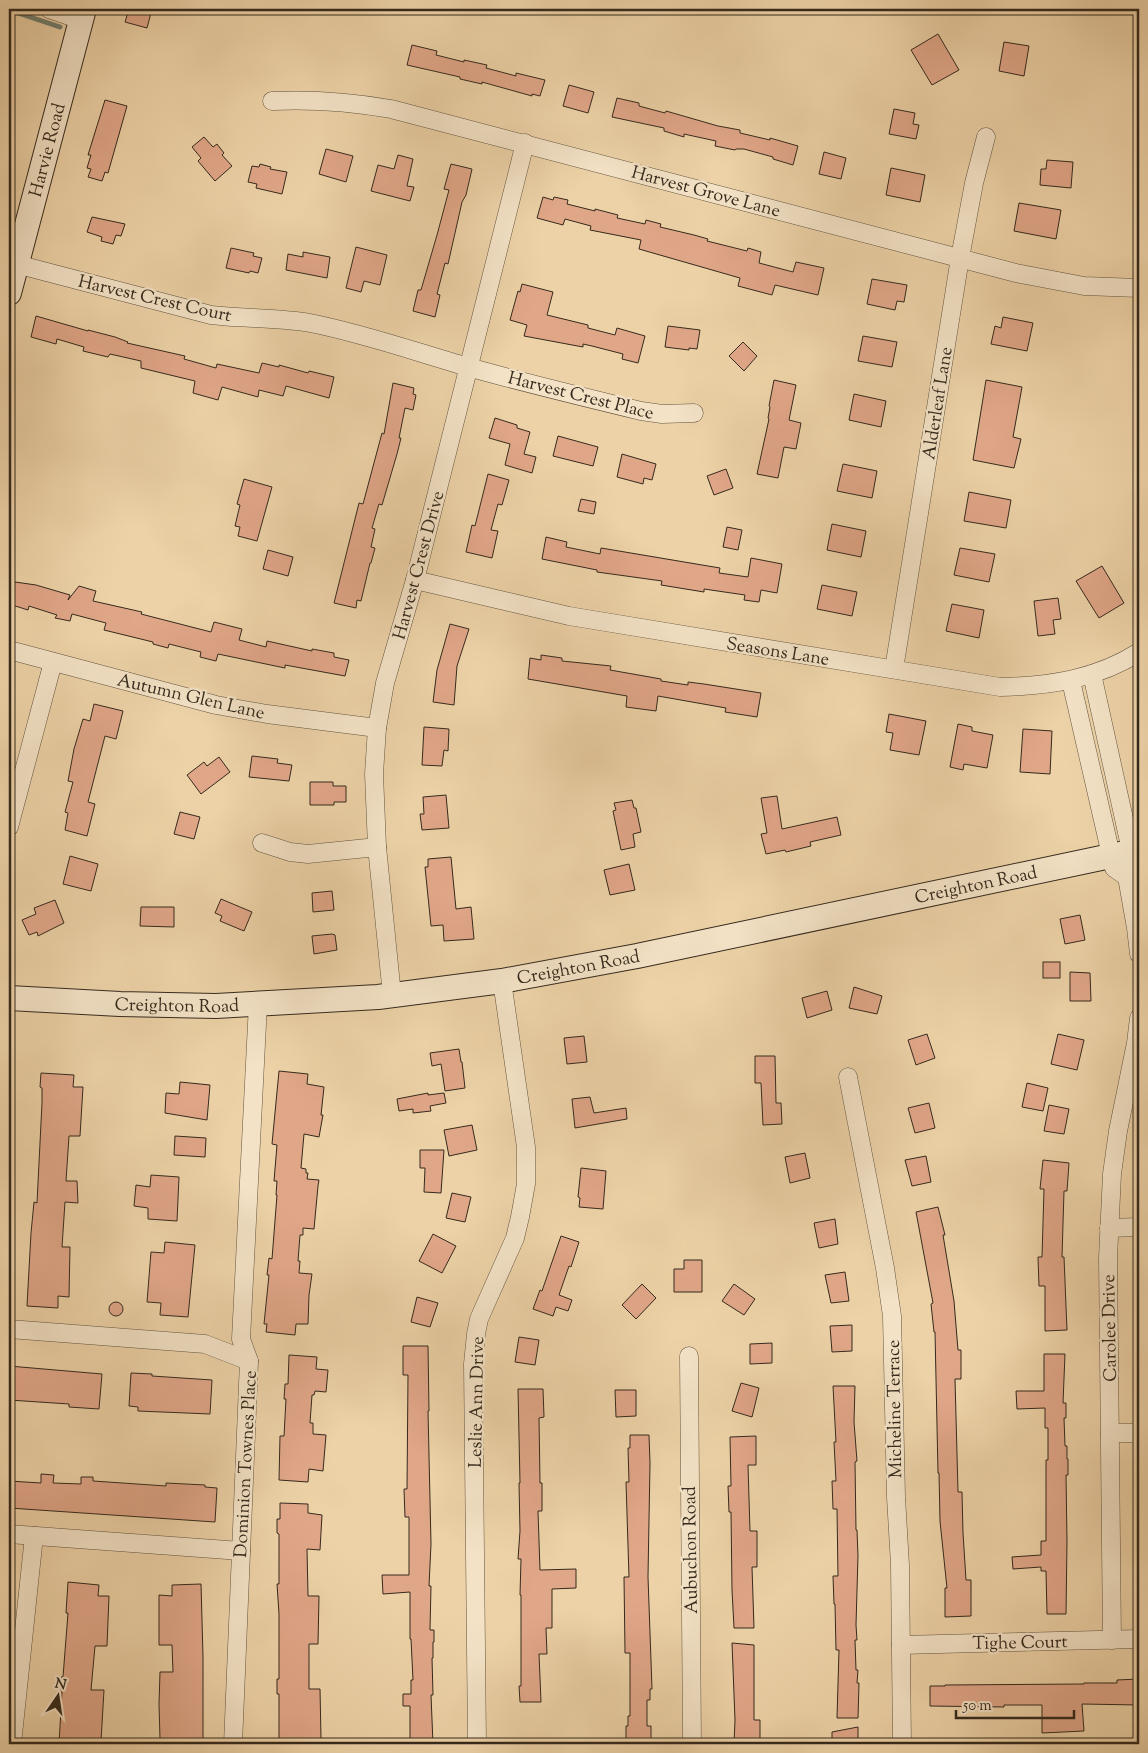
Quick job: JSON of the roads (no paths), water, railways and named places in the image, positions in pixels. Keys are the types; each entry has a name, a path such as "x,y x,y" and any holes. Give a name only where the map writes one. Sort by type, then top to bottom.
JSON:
{"main road":[{"name":"Harvie Road","path":"9,293 83,14"},
{"name":"Creighton Road","path":"9,998 120,1004 216,1006 392,996 502,981 647,954 1127,853"}],"street":[{"path":"49,9 83,14"},
{"name":"Harvest Grove Lane","path":"272,101 353,102 391,109 960,258 1084,286 1139,288"},
{"name":"Alderleaf Lane","path":"894,669 960,258 974,183 986,137"},
{"name":"Harvest Crest Drive","path":"392,996 377,847 374,774 377,728 385,683 415,580 525,143"},
{"name":"Harvest Crest Court","path":"16,264 212,315 236,318 285,319 312,324 421,352 468,367"},
{"name":"Harvest Crest Place","path":"468,367 641,411 662,414 694,413"},
{"name":"Seasons Lane","path":"415,580 569,616 1000,686 1026,686 1071,680 1108,670 1139,652"},
{"name":"Autumn Glen Lane","path":"9,650 216,705 266,714 377,728"},
{"path":"9,827 52,662"},
{"path":"1092,674 1127,853"},
{"path":"1071,680 1127,853"},
{"path":"262,842 290,852 308,854 377,847"},
{"path":"1127,853 1114,868 1127,877 1139,954"},
{"name":"Leslie Ann Drive","path":"477,1744 473,1364 479,1319 515,1238 526,1184 526,1147 502,981"},
{"name":"Dominion Townes Place","path":"233,1744 249,1361 241,1339 258,1004"},
{"name":"Carolee Drive","path":"1112,1640 1109,1228 1112,1174 1139,1018"},
{"name":"Micheline Terrace","path":"848,1077 882,1252 892,1316 902,1744"},
{"path":"1109,1228 1139,1227"},
{"path":"9,1330 205,1344 249,1361"},
{"name":"Aubuchon Road","path":"689,1356 692,1744"},
{"path":"1110,1433 1139,1433"},
{"path":"9,1534 241,1551"},
{"path":"12,1744 34,1536"},
{"name":"Tighe Court","path":"901,1645 1139,1639"}],"waterway":[{"path":"9,10 60,27"}]}
